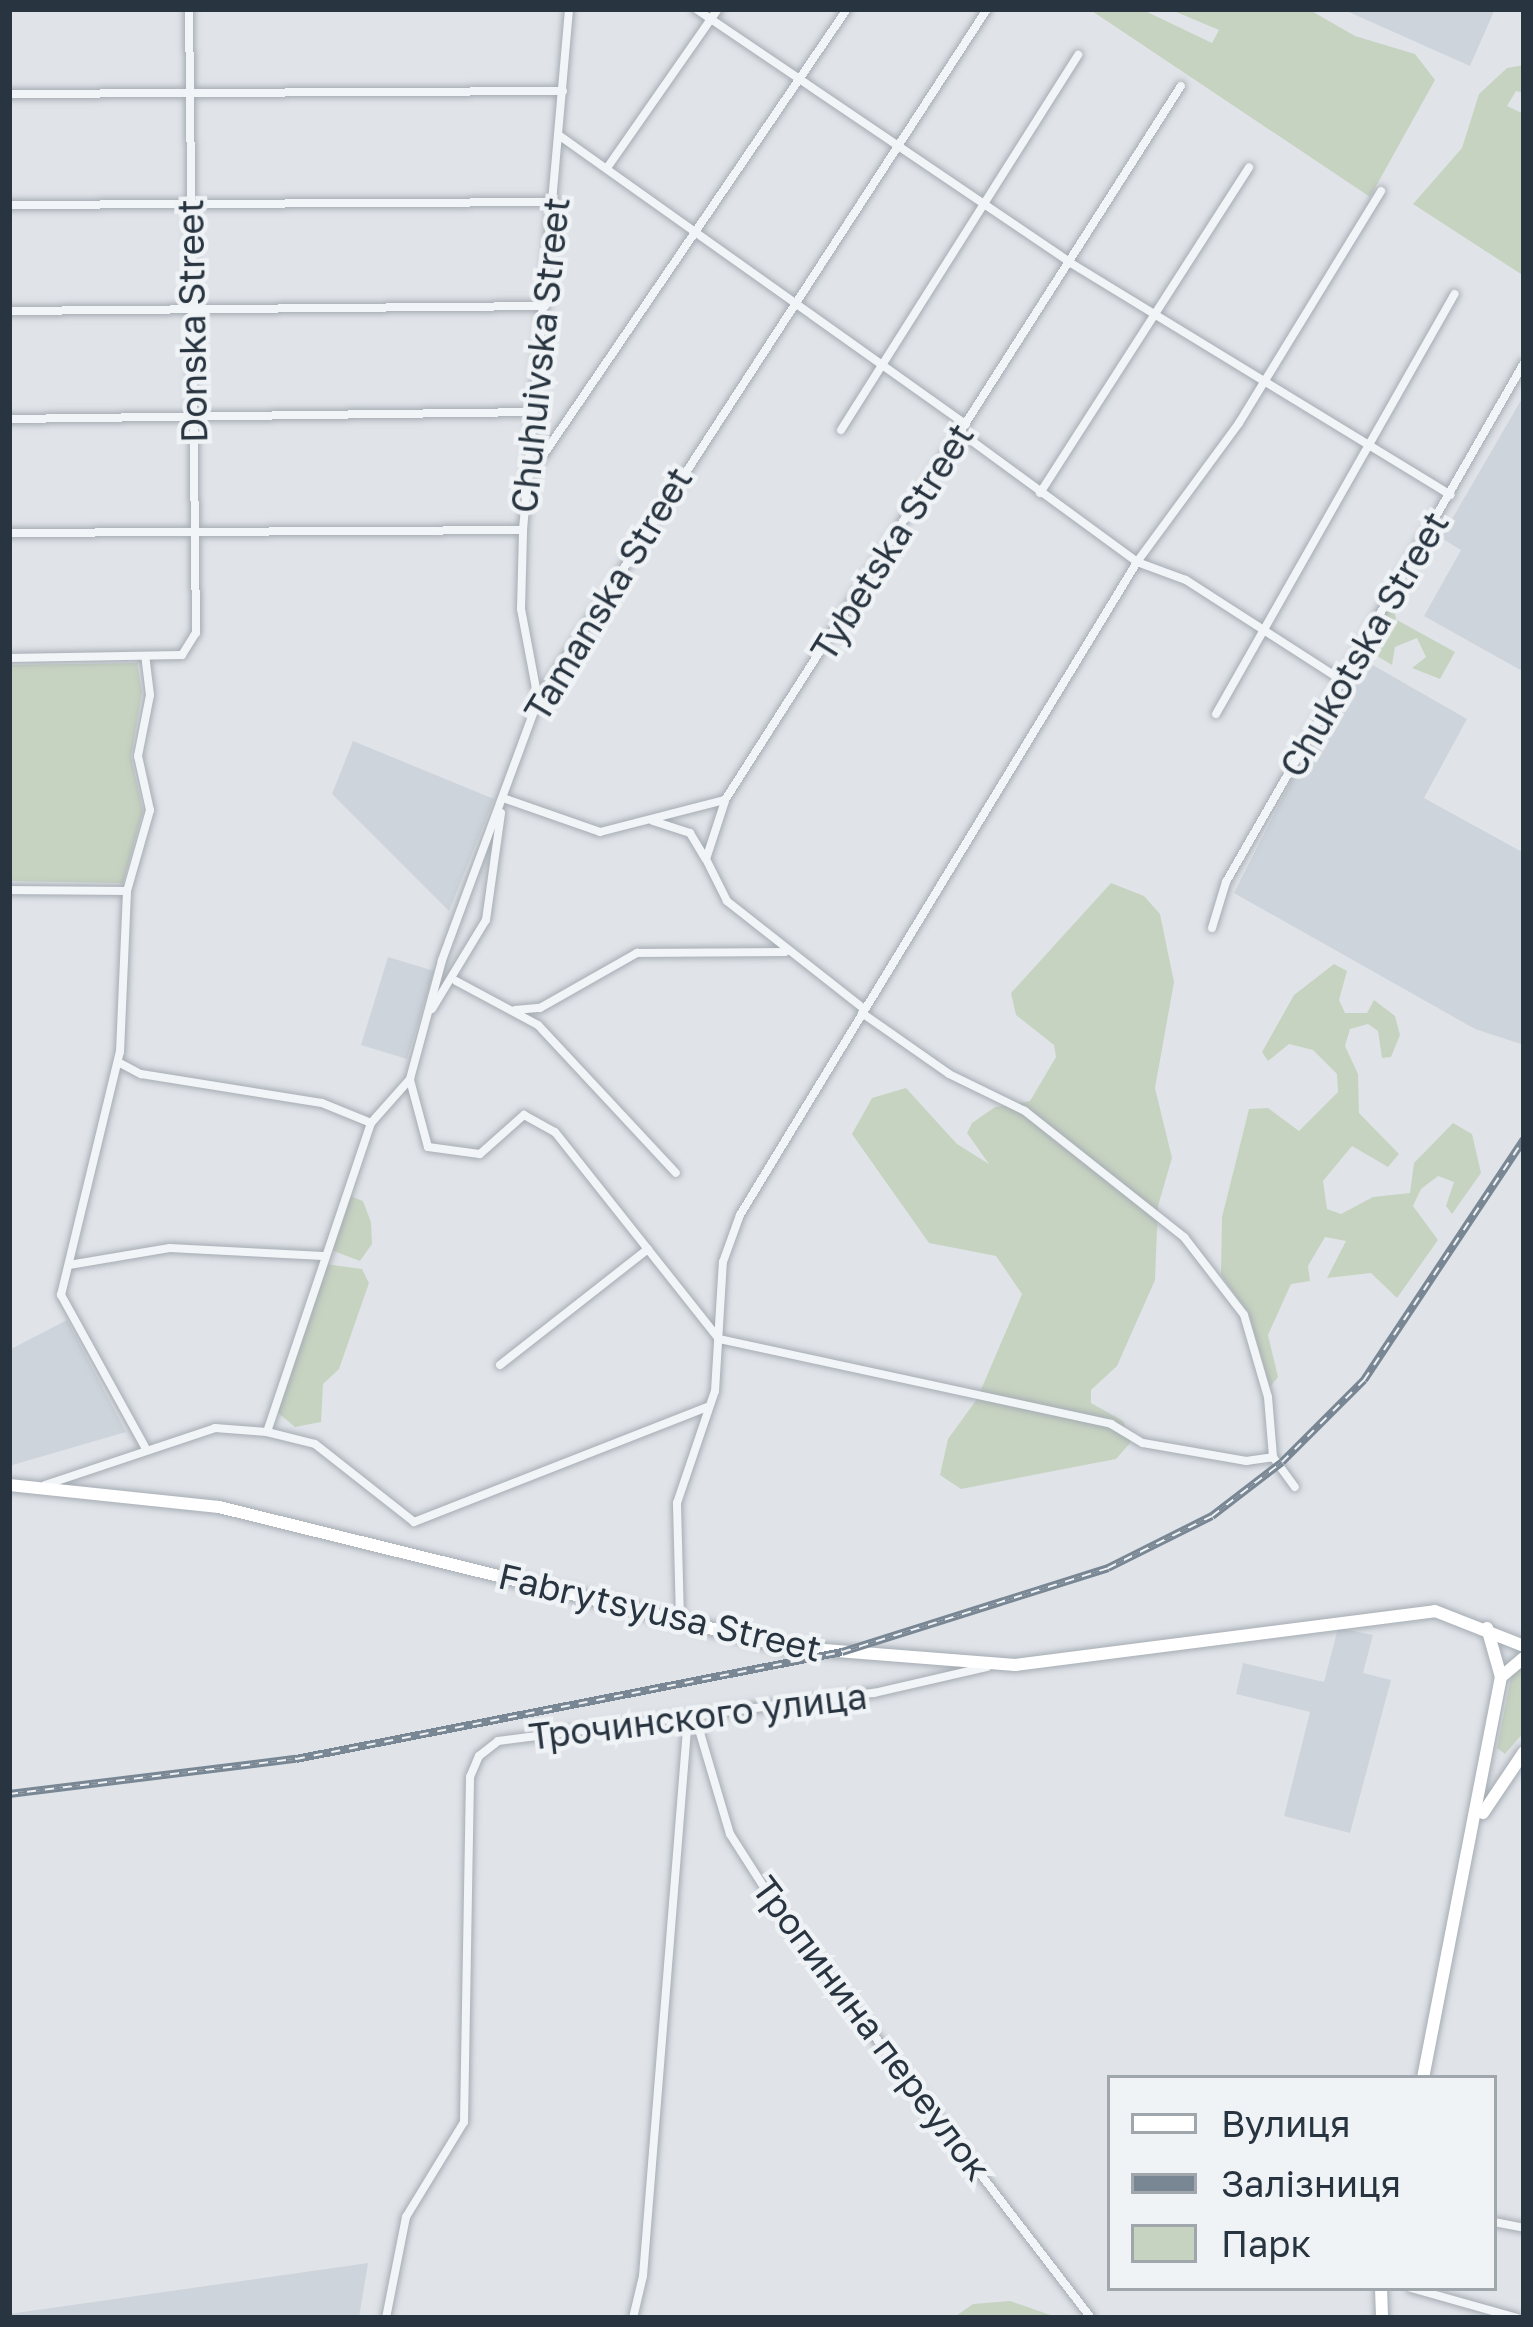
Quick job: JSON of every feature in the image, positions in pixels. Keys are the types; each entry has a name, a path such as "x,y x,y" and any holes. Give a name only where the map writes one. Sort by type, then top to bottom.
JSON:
{"main road":[{"name":"Fabrytsyusa Street","path":"9,1484 219,1507 786,1647 998,1664 1435,1611 1487,1627 1524,1646"},
{"path":"1424,2075 1479,1819 1501,1678 1487,1627"},
{"path":"1501,1678 1524,1658"},
{"path":"1479,1819 1524,1752"},
{"path":"1490,1754 1514,1766"}],"street":[{"name":"Donska Street","path":"145,656 182,655 196,633 189,9"},
{"name":"Chuhuivska Street","path":"538,700 521,609 523,530 569,9"},
{"path":"696,9 1070,262 1450,495"},
{"path":"607,168 718,9"},
{"path":"528,477 848,9"},
{"name":"Tamanska Street","path":"267,1432 322,1256 371,1123 410,1078 538,700 987,9"},
{"path":"841,430 1078,56"},
{"name":"Tybetska Street","path":"706,859 725,800 1181,86"},
{"path":"9,94 563,92"},
{"path":"560,136 884,362 1040,493 1137,562 1186,580 1343,681"},
{"path":"1040,493 1250,167"},
{"path":"680,1621 677,1503 708,1407 723,1262 740,1215 1137,562 1185,505 1381,191"},
{"path":"9,206 191,200 555,202"},
{"path":"1216,714 1455,294"},
{"path":"9,311 545,306"},
{"name":"Chukotska Street","path":"1212,928 1226,882 1524,364"},
{"path":"9,419 535,412"},
{"path":"9,533 523,530"},
{"path":"9,658 145,656 150,695 138,756 150,810 128,891 118,1062 62,1295 145,1448"},
{"path":"428,1014 456,981 486,920 503,798 601,832 725,800"},
{"path":"653,821 690,833 727,901 784,952 949,1074 1025,1111 1184,1237 1244,1315 1268,1396 1273,1457 1295,1487"},
{"path":"9,890 128,891"},
{"path":"514,1011 540,1008 637,952 784,952"},
{"path":"456,981 538,1025 676,1173"},
{"path":"118,1062 142,1074 322,1103 371,1123"},
{"path":"410,1078 428,1147 480,1154 524,1114 537,1118 718,1339 1111,1424 1143,1443 1246,1461 1273,1457"},
{"path":"69,1265 170,1248 322,1256"},
{"path":"500,1365 648,1249"},
{"path":"45,1485 215,1428 267,1432 316,1444 413,1522 708,1407"},
{"name":"Трочинского улица","path":"386,2318 406,2217 464,2122 469,1798 479,1756 498,1741 874,1694 998,1664"},
{"path":"633,2318 643,2276 692,1717"},
{"name":"Тропинина переулок","path":"692,1717 730,1834 783,1917 1091,2318"},
{"path":"1422,2291 1517,2318"}],"shaded area":[{"path":"1342,9 1495,9 1470,66"},
{"path":"1524,395 1524,672 1424,616 1461,550 1441,538"},
{"path":"1371,664 1467,719 1424,798 1524,853 1524,1045 1475,1029 1234,893 1317,730"},
{"path":"353,741 494,799 449,911 332,794"},
{"path":"388,957 434,971 407,1059 361,1045"},
{"path":"67,1320 126,1432 9,1466 9,1350"},
{"path":"1338,1628 1373,1635 1363,1673 1391,1680 1350,1833 1284,1816 1310,1712 1236,1694 1243,1663 1324,1682"},
{"path":"368,2263 359,2318 9,2318 9,2314"}],"green space":[{"path":"1089,9 1141,9 1212,43 1219,30 1169,9 1308,9 1355,36 1415,54 1435,80 1370,197"},
{"path":"1524,65 1524,93 1516,91 1507,106 1524,114 1524,276 1413,204 1462,148 1479,94 1507,68"},
{"path":"1392,600 1396,619 1376,654 1365,646"},
{"path":"1397,620 1455,652 1440,679 1412,668 1426,657 1417,638 1395,647 1392,665 1377,656"},
{"path":"137,663 142,692 131,757 143,811 123,883 9,881 9,665"},
{"path":"1111,883 1144,896 1160,914 1174,982 1155,1088 1172,1158 1158,1206 1155,1280 1117,1366 1091,1390 1091,1403 1123,1421 1131,1442 1116,1459 961,1489 940,1475 948,1439 977,1399 1022,1294 996,1256 929,1243 852,1134 872,1098 906,1088 957,1144 989,1164 967,1133 972,1123 995,1107 1030,1101 1056,1057 1054,1045 1016,1015 1011,993"},
{"path":"1334,964 1347,971 1339,1000 1345,1013 1367,1013 1374,1000 1395,1016 1400,1035 1391,1057 1382,1058 1378,1031 1368,1024 1350,1029 1345,1046 1358,1074 1359,1113 1399,1154 1388,1167 1352,1146 1323,1181 1327,1209 1341,1214 1373,1197 1410,1193 1414,1163 1453,1123 1472,1134 1481,1173 1452,1214 1446,1206 1454,1182 1438,1176 1421,1189 1413,1206 1438,1240 1397,1298 1371,1273 1327,1278 1346,1241 1325,1237 1308,1266 1310,1281 1291,1284 1268,1335 1278,1377 1270,1387 1249,1314 1221,1275 1222,1217 1249,1109 1268,1108 1299,1131 1338,1092 1337,1074 1313,1050 1289,1044 1268,1061 1262,1052 1294,995"},
{"path":"350,1196 363,1201 371,1222 372,1244 360,1261 331,1250"},
{"path":"325,1264 362,1269 369,1283 339,1369 323,1384 321,1422 295,1427 277,1412"},
{"path":"1524,1661 1524,1732 1505,1754 1497,1748 1512,1673"},
{"path":"1010,2301 1059,2318 953,2318 973,2304"}],"railway":[{"path":"9,1794 296,1759 842,1652 1108,1568 1212,1516 1282,1462 1364,1380 1524,1139"}]}
